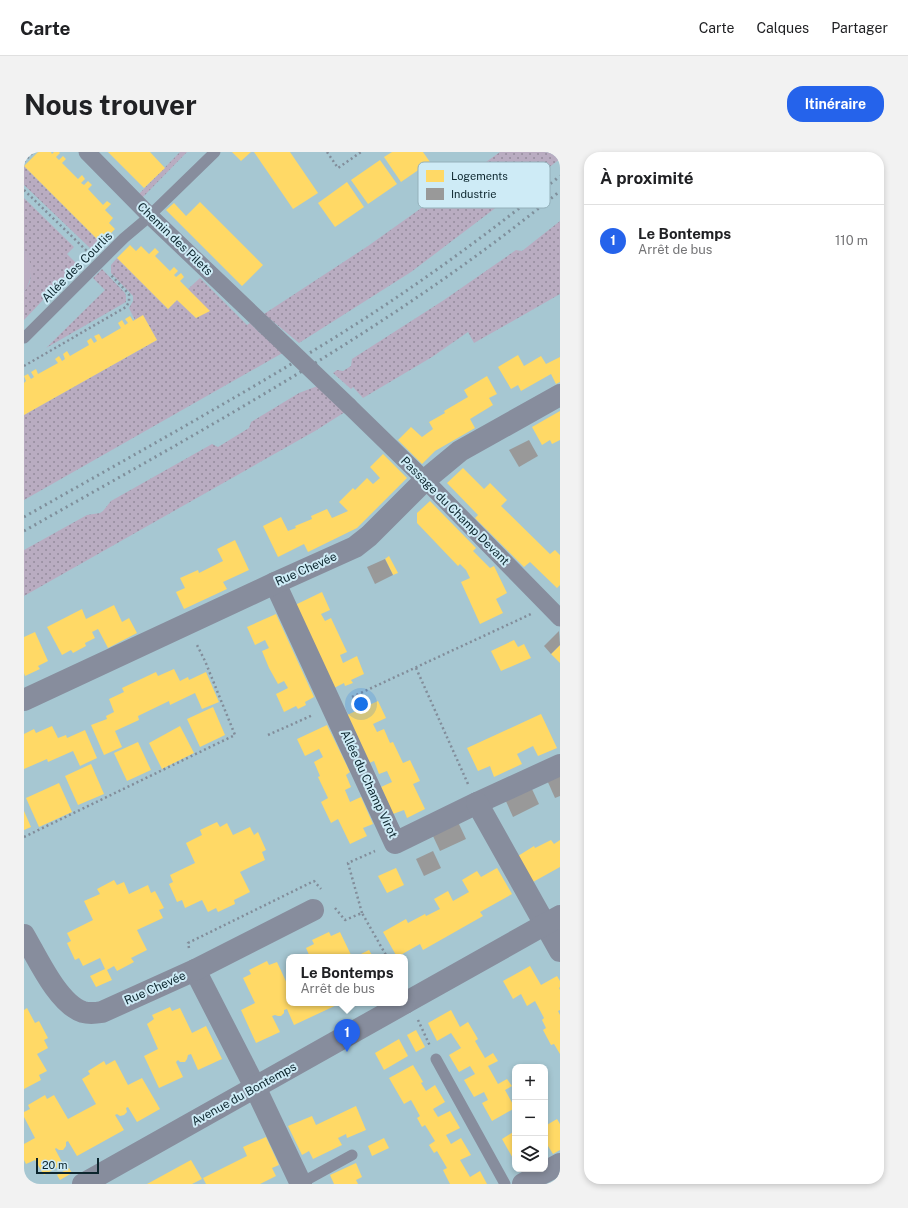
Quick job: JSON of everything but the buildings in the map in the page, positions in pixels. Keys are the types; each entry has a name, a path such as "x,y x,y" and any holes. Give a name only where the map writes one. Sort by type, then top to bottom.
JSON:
{"street":[{"name":"Chemin des Pilets","path":"87,152 150,216 349,406"},
{"name":"Rue Chevée","path":"24,700 355,547 369,536 425,480 460,451 560,395"},
{"name":"Passage du Champ Devant","path":"349,406 425,480 560,618"},
{"name":"Allée du Champ Virot","path":"275,583 395,843 476,803 560,765"},
{"path":"476,803 553,920 560,951"},
{"path":"196,970 313,910"},
{"name":"Avenue du Bontemps","path":"83,1184 255,1087 409,1008 553,920"},
{"name":"Rue Chevée","path":"24,935 46,974 66,1001 83,1012 102,1012 196,970 255,1087 301,1184"},
{"path":"523,1184 560,1164"}],"lane":[{"name":"Allée des Courlis","path":"24,338 124,238 150,216 215,152"},
{"path":"436,1059 506,1184"},
{"path":"301,1184 352,1155"}],"path":[{"path":"24,162 33,152"},
{"path":"327,152 338,168 362,152"},
{"path":"268,735 332,707 548,606"},
{"path":"24,837 235,735 205,661 186,624"},
{"path":"416,668 476,803"},
{"path":"362,913 348,863 395,843"},
{"path":"409,1008 436,1059"}],"shaded area":[{"path":"180,152 187,152 142,198 138,195"},
{"path":"500,152 560,152 560,159 550,167 550,162 486,162"},
{"path":"24,166 101,243 92,250 24,185"},
{"path":"24,198 74,247 67,254 77,264 24,320 24,292 30,282 31,269 29,260 24,251"},
{"path":"421,208 495,208 411,272 299,343 264,314 368,246"},
{"path":"560,221 560,294 474,343 468,332 432,357 363,398 353,387 351,389 333,373 337,370 343,371 351,366 352,359 444,300 516,250 522,251"},
{"path":"24,251 31,266 31,277 24,292"},
{"path":"117,258 168,309 177,300 196,318 209,311 188,289 200,278 247,325 250,323 261,334 265,331 286,351 24,500 24,415 157,340 143,315 135,320 129,308 133,301 133,296 111,273 111,265"},
{"path":"102,269 125,293 126,302 46,348 105,290 93,278"},
{"path":"320,385 345,412 315,431 24,596 24,550 87,515 100,513 111,501 212,444 218,447 249,428 251,422 299,393"}],"railway":[{"path":"550,184 560,176"},
{"path":"550,199 560,191"},
{"path":"24,517 219,407 334,338 393,300 450,260 519,208"},
{"path":"24,531 300,373 433,286 538,208"}],"place":[{"name":"Le Bontemps","path":"347,1052"}]}
